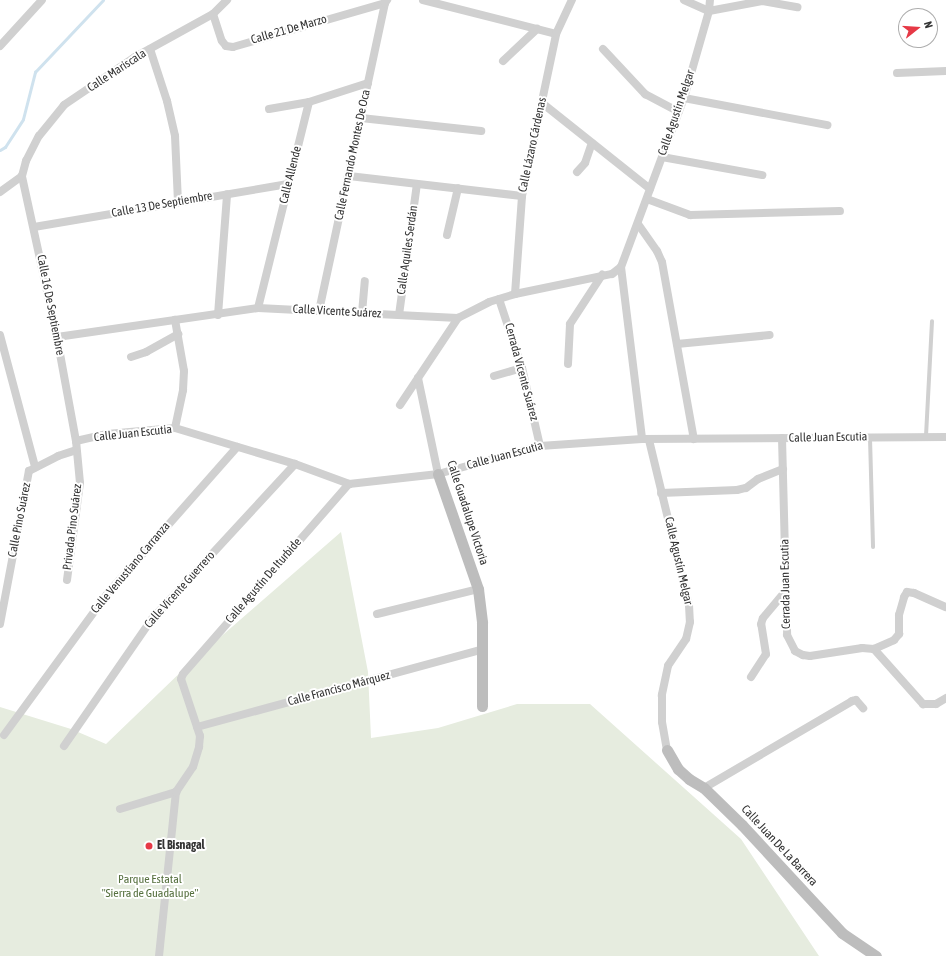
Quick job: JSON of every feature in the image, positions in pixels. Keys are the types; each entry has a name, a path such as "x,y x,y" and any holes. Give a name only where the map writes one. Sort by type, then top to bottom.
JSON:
{"street":[{"path":"0,46 42,0"},
{"name":"Calle Mariscala","path":"26,161 39,136 64,105 150,49 213,14 227,0"},
{"path":"423,0 556,34"},
{"name":"Calle Lázaro Cárdenas","path":"515,294 522,196 556,34 572,0"},
{"path":"684,0 709,10 762,1 797,7"},
{"name":"Calle Agustín Melgar","path":"667,750 662,722 662,695 668,666 686,639 690,622 689,605 661,494 645,439 621,267 684,98 709,10 710,0"},
{"name":"Calle 21 De Marzo","path":"213,14 222,41 226,46 233,47 386,1"},
{"name":"Calle Fernando Montes De Oca","path":"319,311 386,1"},
{"path":"503,61 537,29"},
{"path":"150,49 168,101 176,136 178,202"},
{"path":"603,49 645,94 679,112"},
{"path":"897,73 946,71"},
{"path":"269,109 309,102 368,84"},
{"path":"684,98 827,125"},
{"name":"Calle Allende","path":"258,308 309,102"},
{"path":"542,103 650,189"},
{"path":"361,118 481,131"},
{"path":"577,172 585,163 592,143"},
{"path":"662,157 762,176"},
{"name":"Calle 16 De Septiembre","path":"26,161 22,176 57,337 76,445"},
{"path":"0,192 22,176"},
{"path":"349,176 522,196"},
{"name":"Calle 13 De Septiembre","path":"34,226 289,184"},
{"name":"Calle Aquiles Serdán","path":"399,315 417,184"},
{"path":"447,235 458,188"},
{"path":"218,315 227,194"},
{"path":"647,199 690,215 840,211"},
{"path":"638,224 657,250 662,262 694,439"},
{"path":"400,405 458,318 489,302 515,294 612,274 621,267"},
{"path":"568,364 570,324 602,275"},
{"path":"362,313 365,281"},
{"name":"Cerrada Vicente Suárez","path":"500,299 522,368 540,446"},
{"name":"Calle Vicente Suárez","path":"57,337 218,315 258,308 458,318"},
{"path":"175,320 184,378 175,428"},
{"path":"131,357 146,352 178,334"},
{"name":"Calle Pino Suárez","path":"0,335 35,467"},
{"path":"677,344 770,335"},
{"path":"494,376 522,368"},
{"name":"Calle Guadalupe Victoria","path":"418,378 438,474 478,589 482,623 482,706"},
{"name":"Calle Juan Escutia","path":"76,445 107,434 175,428 296,464 349,484 438,474 540,446 645,439 946,437"},
{"name":"Cerrada Juan Escutia","path":"782,438 787,635 794,651 810,656 862,648 874,649 898,638 900,615 904,597 907,592 914,593 946,607"},
{"name":"Calle Pino Suárez","path":"0,624 28,474 35,467 76,445"},
{"name":"Privada Pino Suárez","path":"67,580 80,483 76,445"},
{"name":"Calle Venustiano Carranza","path":"4,735 108,593 237,447"},
{"name":"Calle Vicente Guerrero","path":"64,746 152,619 296,464"},
{"path":"661,494 736,490 746,488 758,479 783,469"},
{"name":"Calle Agustín De Iturbide","path":"197,728 181,679 183,674 349,484"},
{"path":"377,614 478,589"},
{"path":"751,677 766,654 761,624 763,618 786,591"},
{"path":"874,649 923,704 936,704 946,698"},
{"name":"Calle Francisco Márquez","path":"197,728 481,650"},
{"path":"704,788 852,701 856,700 863,708"},
{"path":"159,956 176,792 196,758 200,736 197,728"},
{"name":"Calle Juan De La Barrera","path":"667,750 678,769 689,779 704,788 742,825 842,933 876,956"},
{"path":"120,809 176,792"}],"lane":[{"path":"926,436 932,321"},
{"path":"870,437 873,547"}],"green space":[{"name":"Parque Estatal \"Sierra de Guadalupe\"","path":"341,532 368,672 371,738 438,728 517,704 590,704 741,839 819,956 0,956 0,707 71,729 106,744 186,667"}],"waterway":[{"path":"0,150 5,147 23,119 35,72 103,0"}],"place":[{"name":"El Bisnagal","path":"149,846"}]}
